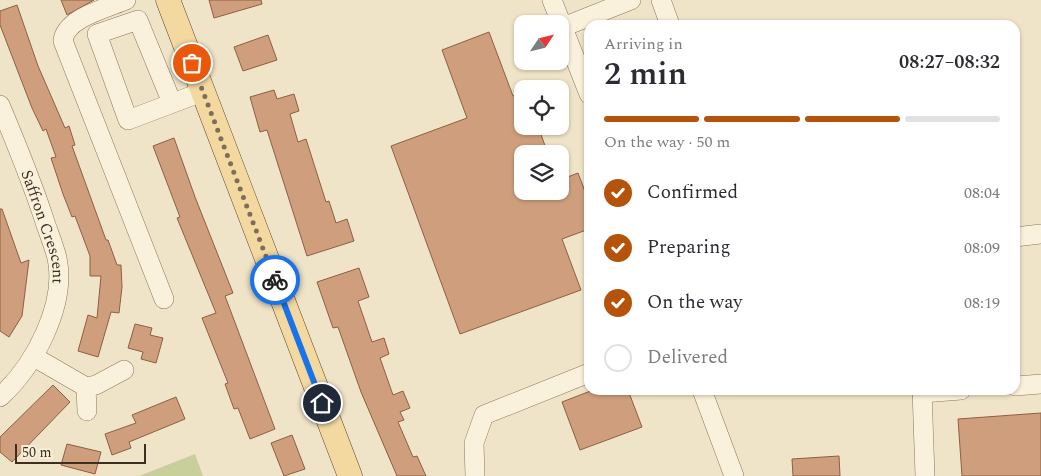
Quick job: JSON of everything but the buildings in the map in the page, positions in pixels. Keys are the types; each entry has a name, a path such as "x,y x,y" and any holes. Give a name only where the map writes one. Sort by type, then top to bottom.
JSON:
{"main road":[{"path":"168,0 350,476"}],"street":[{"path":"126,0 72,23 65,31 63,41 164,299"},
{"path":"552,0 558,15"},
{"path":"569,24 631,0"},
{"path":"661,0 668,20"},
{"path":"172,102 138,20 97,34 128,120 202,92"},
{"path":"569,44 584,82"},
{"name":"Saffron Crescent","path":"0,105 33,185 57,259 58,290 49,322 34,356 0,397"},
{"path":"1020,236 1041,234"},
{"path":"34,356 86,387 96,385 124,370"},
{"path":"475,476 474,443 484,415 584,375"},
{"path":"1020,386 1041,384"},
{"path":"86,387 87,411"},
{"path":"704,395 734,476"},
{"path":"922,395 926,476"}],"green space":[{"path":"195,454 203,476 139,476"}],"way so far":[{"path":"192,63 275,280"}],"route":[{"path":"275,280 322,403"}]}
